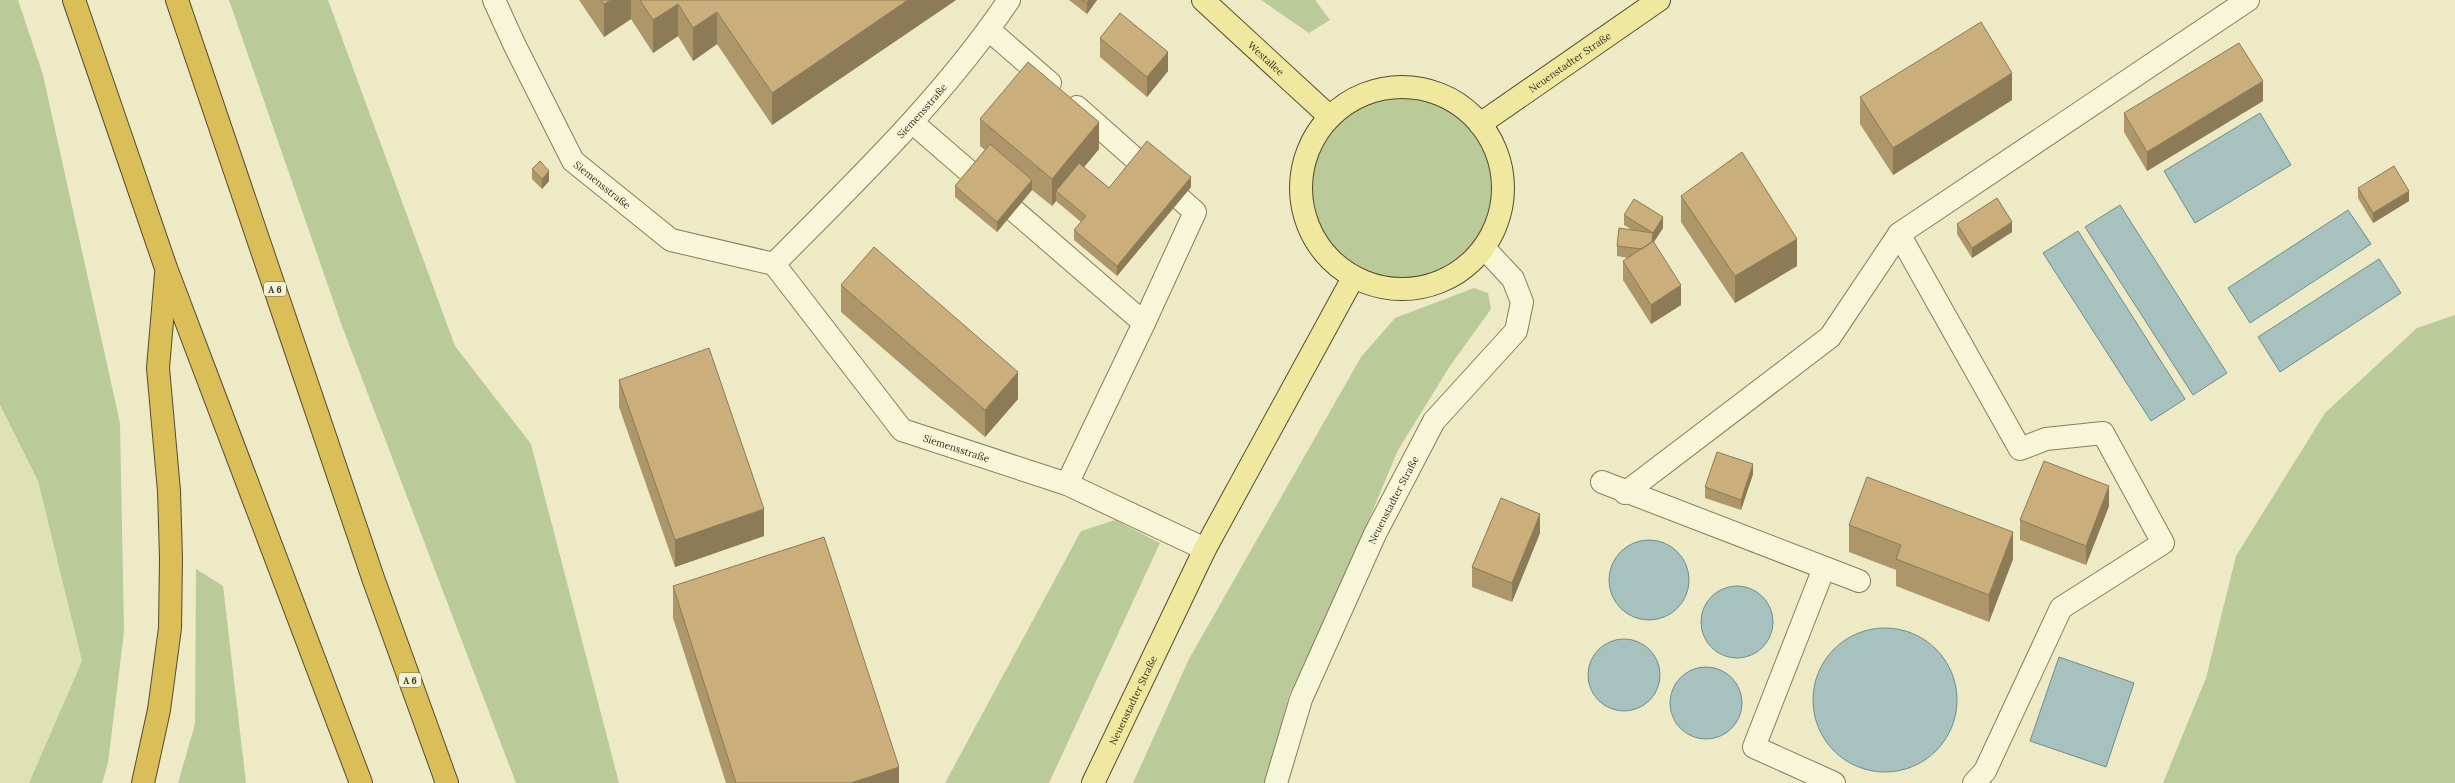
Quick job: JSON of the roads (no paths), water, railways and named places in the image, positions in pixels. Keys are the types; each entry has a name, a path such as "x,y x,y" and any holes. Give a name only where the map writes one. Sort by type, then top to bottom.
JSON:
{"highway":[{"path":"74,0 166,268 361,783"},
{"name":"A 6","path":"176,0 370,570 447,783"},
{"path":"142,783 159,710 170,628 171,558 169,491 158,368 166,268"}],"main road":[{"name":"Westallee","path":"1203,0 1330,117"},
{"name":"Neuenstadter Straße","path":"1480,124 1659,0"},
{"path":"1392,87 1415,88 1435,92 1453,101 1480,124 1495,148 1503,175 1500,213 1494,231 1484,248 1457,273 1424,288 1388,289 1353,278 1324,254 1314,238 1302,203 1303,166 1318,132 1330,117 1348,102 1369,92 1392,87"},
{"name":"Neuenstadter Straße","path":"1093,783 1205,549 1353,278"}],"street":[{"name":"Siemensstraße","path":"494,0 515,46 573,161 671,240 774,264 902,430 1067,484 1205,549"},
{"name":"Siemensstraße","path":"774,264 913,123 989,30 1009,0"},
{"path":"1625,493 1830,337 1898,234 2248,0"},
{"path":"989,30 1195,212 1067,484"},
{"path":"913,123 1144,323"},
{"path":"1898,234 2020,449 2046,438 2103,434 2163,543 2061,608 1985,771 1974,783"},
{"name":"Neuenstadter Straße","path":"1276,783 1301,699 1375,534 1434,421 1516,331 1522,302 1513,279 1484,248"},
{"path":"1602,482 1625,493 1859,580"},
{"path":"1824,568 1754,747 1834,783"}],"water":[{"path":"2260,113 2291,165 2195,223 2164,171"},
{"path":"2120,205 2227,373 2193,395 2085,227"},
{"path":"2348,210 2371,244 2250,323 2228,288"},
{"path":"2078,231 2185,399 2151,421 2043,253"},
{"path":"2379,259 2401,293 2280,372 2258,337"},
{"path":"1649,540 1664,543 1677,552 1686,565 1689,580 1686,595 1677,608 1664,617 1649,620 1634,617 1621,608 1612,595 1609,580 1612,565 1621,552 1634,543"},
{"path":"1730,586 1744,586 1763,596 1773,615 1773,629 1763,648 1744,658 1730,658 1711,648 1701,629 1701,615 1711,596"},
{"path":"1878,628 1892,628 1919,636 1931,644 1941,654 1952,672 1956,686 1956,714 1952,728 1941,746 1931,756 1913,767 1892,772 1878,772 1851,764 1839,756 1829,746 1818,728 1813,707 1813,693 1821,666 1829,654 1839,644 1857,633"},
{"path":"1617,639 1631,639 1650,649 1660,668 1660,682 1650,701 1631,711 1617,711 1598,701 1588,682 1588,668 1598,649"},
{"path":"2059,657 2134,683 2106,767 2030,741"},
{"path":"1699,667 1713,667 1732,677 1742,696 1742,710 1732,729 1713,739 1699,739 1680,729 1670,710 1670,696 1680,677"}]}
